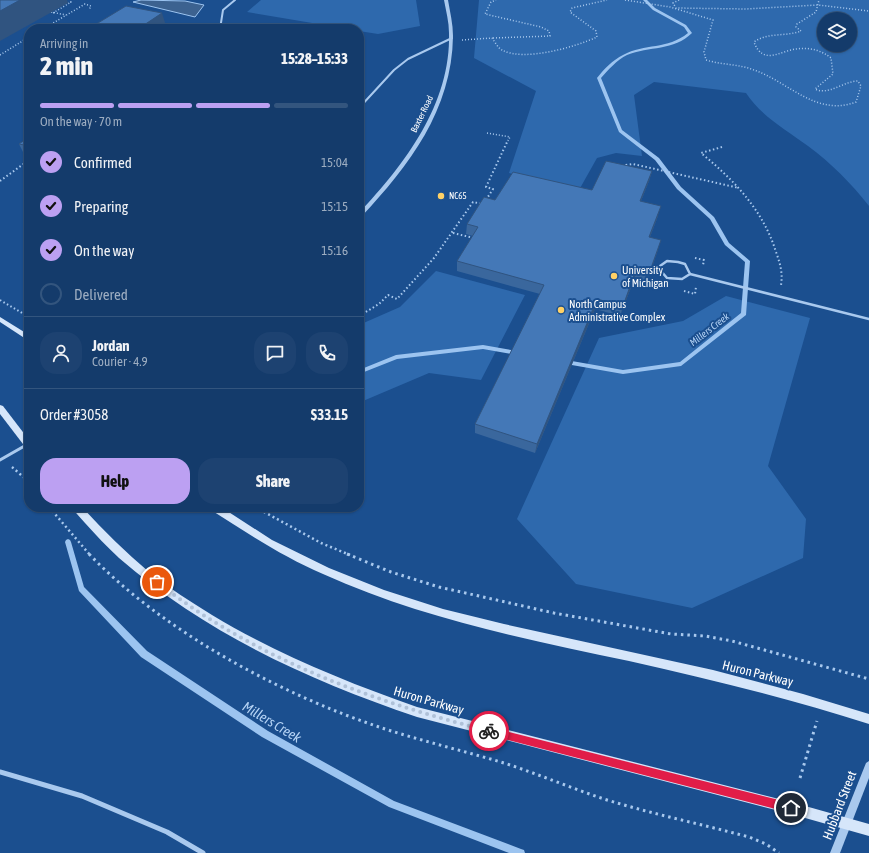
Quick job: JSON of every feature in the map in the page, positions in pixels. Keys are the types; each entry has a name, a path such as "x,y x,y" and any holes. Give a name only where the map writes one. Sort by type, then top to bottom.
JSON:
{"main road":[{"path":"0,319 24,335"},
{"path":"0,408 24,439"},
{"name":"Huron Parkway","path":"81,512 112,545 176,597 211,620 310,672 383,701 425,714 784,806 869,830"},
{"name":"Huron Parkway","path":"222,512 265,541 292,555 368,590 419,607 482,625 755,686 869,719"}],"street":[{"name":"Baxter Road","path":"364,210 400,168 425,131 434,114 444,85 451,39 446,0"},
{"name":"Hubbard Street","path":"835,853 869,766"},
{"path":"0,772 82,796 167,832 203,853"}],"lane":[{"path":"221,24 223,10 235,0"},
{"path":"364,103 394,70 408,59 451,39"},
{"path":"667,261 678,261 688,267 690,274 683,280 672,279 662,274 660,266 667,261"},
{"path":"690,274 869,319"},
{"path":"0,460 24,446"}],"path":[{"path":"451,39 492,38 504,36 528,39 550,36 549,31 539,26 527,22 497,19 485,14 491,2 496,0"},
{"path":"492,38 502,50 513,54 568,48 591,41 596,37 596,31 570,12 572,8 577,6 607,0"},
{"path":"625,0 649,2 676,8 713,20 704,52 706,60 718,64 750,68 772,77 811,100 838,107 849,106 856,102 861,86 858,82 851,80 843,82 826,92 815,89 833,74 831,58 825,52 801,48 789,50 780,55 769,56 760,53 754,42 758,38 769,35 784,36 801,31 796,27 797,24 816,12 819,0"},
{"path":"676,8 673,3 679,0"},
{"path":"66,15 52,12 70,2"},
{"path":"51,24 85,4 91,6 90,10"},
{"path":"676,8 746,9 818,5 869,11"},
{"path":"0,54 24,40"},
{"path":"364,313 379,304 388,295 397,299 434,258 453,233 473,202 483,205 493,188 486,187 510,137 488,133"},
{"path":"722,147 701,153 718,166 740,188 762,217 774,242 782,275 780,289"},
{"path":"0,181 24,164"},
{"path":"621,171 624,166 633,164 740,188"},
{"path":"453,233 475,239"},
{"path":"0,300 24,314"},
{"path":"12,467 24,478"},
{"path":"53,512 84,549"},
{"path":"264,512 321,543 391,572 439,587 554,613 664,632 705,636 732,641 869,679"},
{"path":"800,778 817,721"},
{"path":"613,801 749,837 766,844 779,853"}],"shaded area":[{"path":"141,0 185,1 204,5 195,17 133,2"},
{"path":"261,0 416,0 420,26 378,34 364,32 364,24 318,24 247,12"},
{"path":"479,0 869,0 869,206 833,166 767,116 746,93 654,82 634,95 642,156 616,153 597,158 579,190 509,173 536,91 474,58"},
{"path":"436,271 525,295 481,380 429,373 364,401 364,323 400,307"},
{"path":"726,296 810,318 768,466 806,519 803,558 692,608 576,584 517,519 599,338 683,321"}],"building":[{"path":"0,0 20,0 0,11"},
{"path":"126,6 162,13 146,24 96,24"},
{"path":"24,140 24,145 19,144"},
{"name":"North Campus Administrative Complex","path":"606,161 652,171 640,201 661,206 649,237 661,240 650,271 637,267 623,306 597,299 537,444 475,424 544,285 457,261 478,227 467,224 484,197 495,200 513,172 592,190"}],"waterway":[{"name":"Millers Creek","path":"566,362 623,372 681,364 744,314 748,261 727,244 712,218 679,188 657,159 620,131 599,78 608,68 625,55 676,43 690,33 685,26 654,9 645,0"},
{"name":"Millers Creek","path":"364,370 396,357 483,347 517,353"},
{"name":"Millers Creek","path":"68,542 81,589 144,654 265,734 392,804 521,853"}],"way so far":[{"path":"157,582 176,597 211,620 310,672 383,701 417,712 489,731"}],"place":[{"name":"NC65","path":"441,196"},
{"name":"University of Michigan","path":"614,276"},
{"name":"North Campus Administrative Complex","path":"561,310"}],"route":[{"path":"489,731 791,808"}]}
